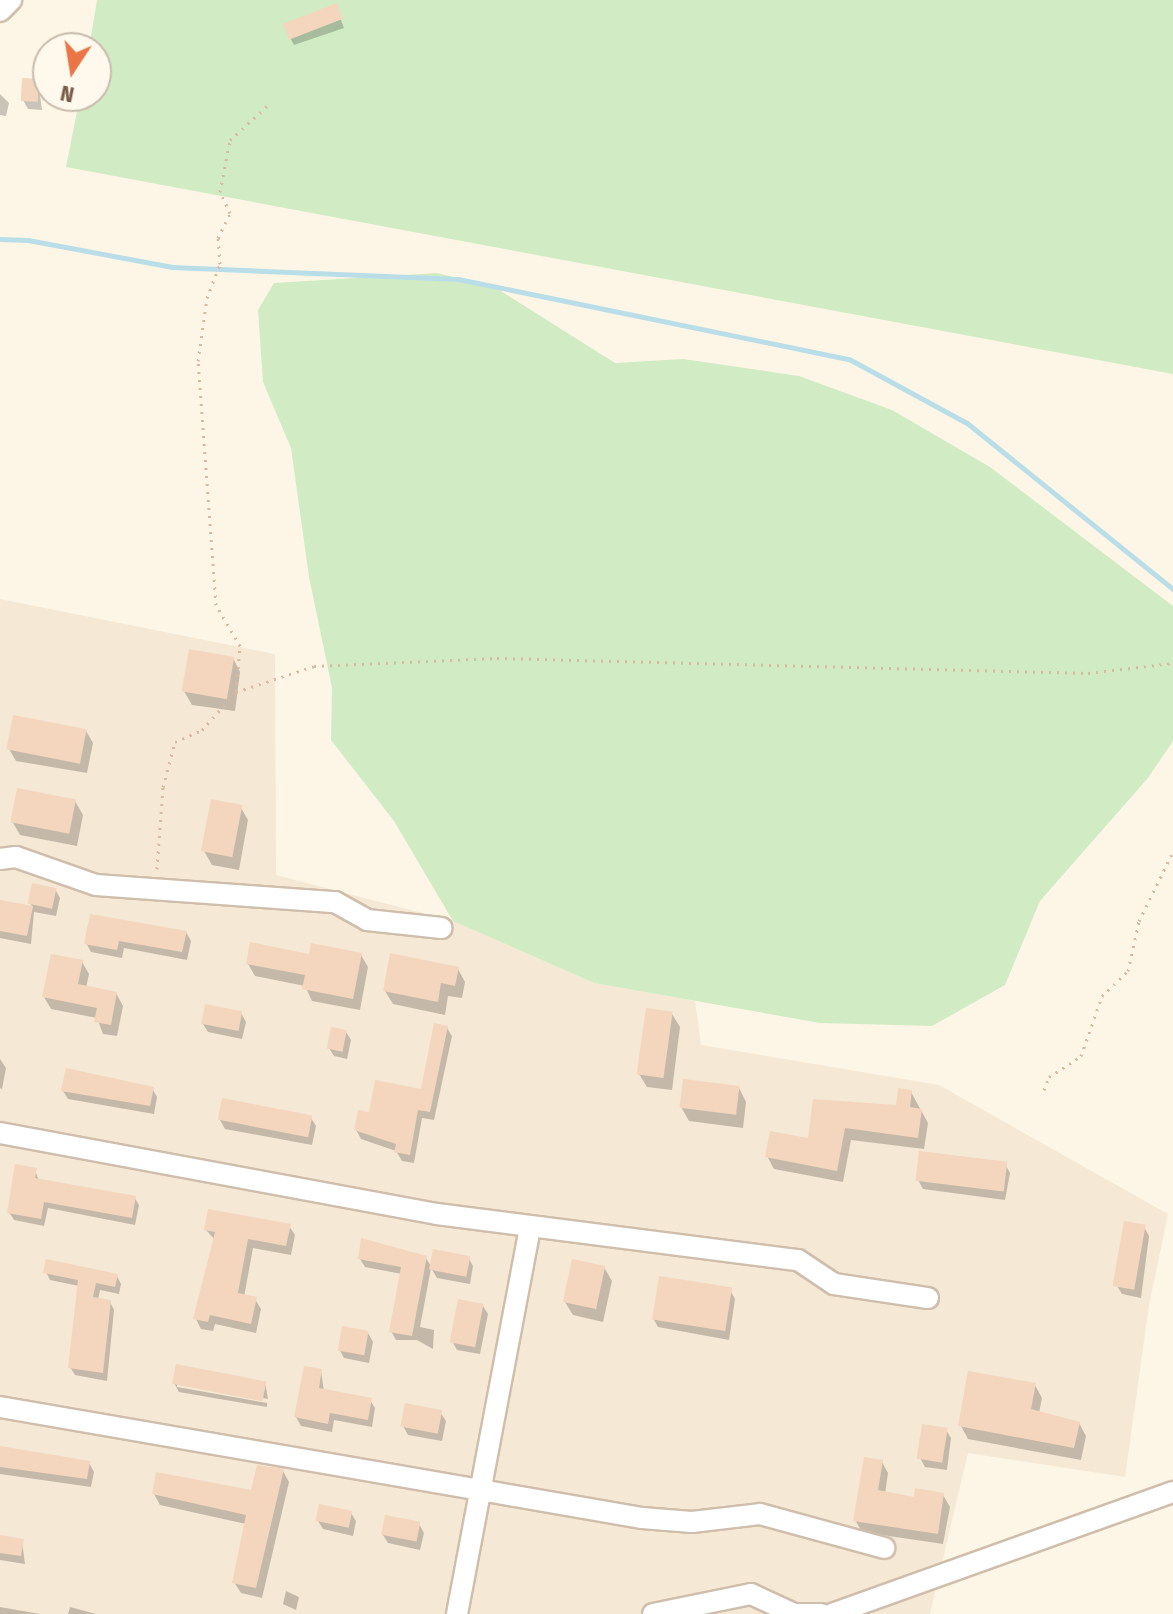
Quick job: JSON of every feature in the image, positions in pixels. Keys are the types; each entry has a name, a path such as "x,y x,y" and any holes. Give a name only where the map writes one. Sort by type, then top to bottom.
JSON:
{"street":[{"path":"0,11 11,0"},
{"path":"0,859 16,857 96,885 335,902 367,920 442,928"},
{"path":"0,1133 530,1227 798,1260 834,1284 928,1298"},
{"path":"457,1614 530,1227"},
{"path":"0,1407 642,1518 692,1522 760,1514 884,1548"},
{"path":"832,1614 1173,1492"},
{"path":"653,1614 751,1594 794,1614 821,1614"}],"path":[{"path":"236,692 240,646 216,605 198,361 207,298 220,264 218,238 230,213 220,192 230,140 267,106"},
{"path":"156,891 163,787 175,742 202,730 236,692 314,666 497,658 1088,673 1173,663"},
{"path":"1044,1090 1049,1077 1081,1056 1102,996 1128,971 1139,921 1173,852"}],"shaded area":[{"path":"0,599 275,654 276,875 453,921 594,983 695,1001 701,1045 939,1085 1168,1214 1149,1305 1125,1477 968,1453 930,1614 0,1614"}],"green space":[{"path":"97,0 1173,0 1173,374 66,167 77,112 112,112 112,32 92,32"},
{"path":"437,273 496,288 615,363 683,359 799,376 892,410 990,467 1173,606 1173,741 1148,778 1040,901 1005,985 932,1026 820,1023 594,983 453,921 394,821 331,740 332,688 309,577 291,448 263,382 258,310 274,283"}],"building":[{"path":"337,3 343,19 289,40 283,24"},
{"path":"22,78 32,79 32,102 21,101"},
{"path":"189,649 234,657 227,699 182,691"},
{"path":"13,715 87,729 80,764 6,749"},
{"path":"17,788 76,799 69,834 10,822"},
{"path":"211,799 242,805 232,857 201,851"},
{"path":"32,883 56,888 52,909 28,904"},
{"path":"0,900 33,906 27,936 0,931"},
{"path":"90,914 187,931 182,952 119,941 117,950 84,944"},
{"path":"250,942 309,954 311,943 362,953 353,999 302,989 305,975 246,964"},
{"path":"390,953 459,967 455,986 441,983 438,1002 383,991"},
{"path":"51,954 83,960 78,984 117,992 111,1025 94,1022 97,1008 42,997"},
{"path":"205,1004 242,1011 238,1031 201,1024"},
{"path":"646,1008 673,1012 663,1078 637,1074"},
{"path":"434,1023 448,1026 430,1112 418,1110 410,1155 394,1152 396,1144 354,1130 358,1110 369,1112 375,1080 421,1089"},
{"path":"331,1027 347,1030 343,1052 327,1049"},
{"path":"66,1068 154,1087 150,1106 61,1091"},
{"path":"683,1079 740,1086 736,1115 679,1108"},
{"path":"898,1088 912,1090 910,1107 922,1109 918,1138 845,1128 837,1171 765,1157 770,1131 808,1138 813,1099 896,1105"},
{"path":"222,1098 312,1116 308,1137 218,1120"},
{"path":"919,1151 1007,1162 1004,1192 915,1181"},
{"path":"15,1164 37,1168 35,1178 136,1196 132,1218 44,1202 41,1219 7,1213"},
{"path":"208,1209 291,1224 286,1246 248,1239 238,1293 257,1297 251,1324 210,1315 208,1322 193,1319 215,1232 204,1230"},
{"path":"1124,1221 1146,1225 1134,1290 1113,1286"},
{"path":"361,1238 427,1256 412,1336 389,1332 401,1267 358,1259"},
{"path":"433,1249 470,1256 466,1277 429,1270"},
{"path":"46,1259 118,1274 115,1287 96,1283 93,1297 111,1300 103,1373 68,1368 78,1280 43,1273"},
{"path":"572,1259 605,1266 596,1309 563,1302"},
{"path":"659,1276 732,1288 725,1331 652,1319"},
{"path":"458,1299 484,1304 475,1347 450,1342"},
{"path":"342,1326 369,1331 364,1355 338,1351"},
{"path":"176,1364 266,1382 262,1401 172,1384"},
{"path":"304,1366 322,1369 319,1388 372,1398 368,1420 330,1413 328,1424 294,1417"},
{"path":"968,1371 1036,1383 1031,1409 1080,1422 1074,1448 958,1426"},
{"path":"405,1403 442,1410 438,1434 400,1427"},
{"path":"922,1424 948,1428 942,1463 917,1459"},
{"path":"0,1446 90,1461 87,1479 0,1467"},
{"path":"864,1457 883,1460 878,1490 914,1497 915,1488 944,1493 938,1534 853,1521"},
{"path":"257,1465 284,1469 256,1588 232,1583 246,1515 152,1494 156,1472 251,1490"},
{"path":"319,1504 352,1511 349,1528 315,1521"},
{"path":"385,1515 420,1522 417,1542 381,1535"},
{"path":"0,1535 24,1539 21,1556 0,1553"}],"waterway":[{"path":"0,239 28,240 172,267 458,279 849,359 967,423 1173,589"}]}
